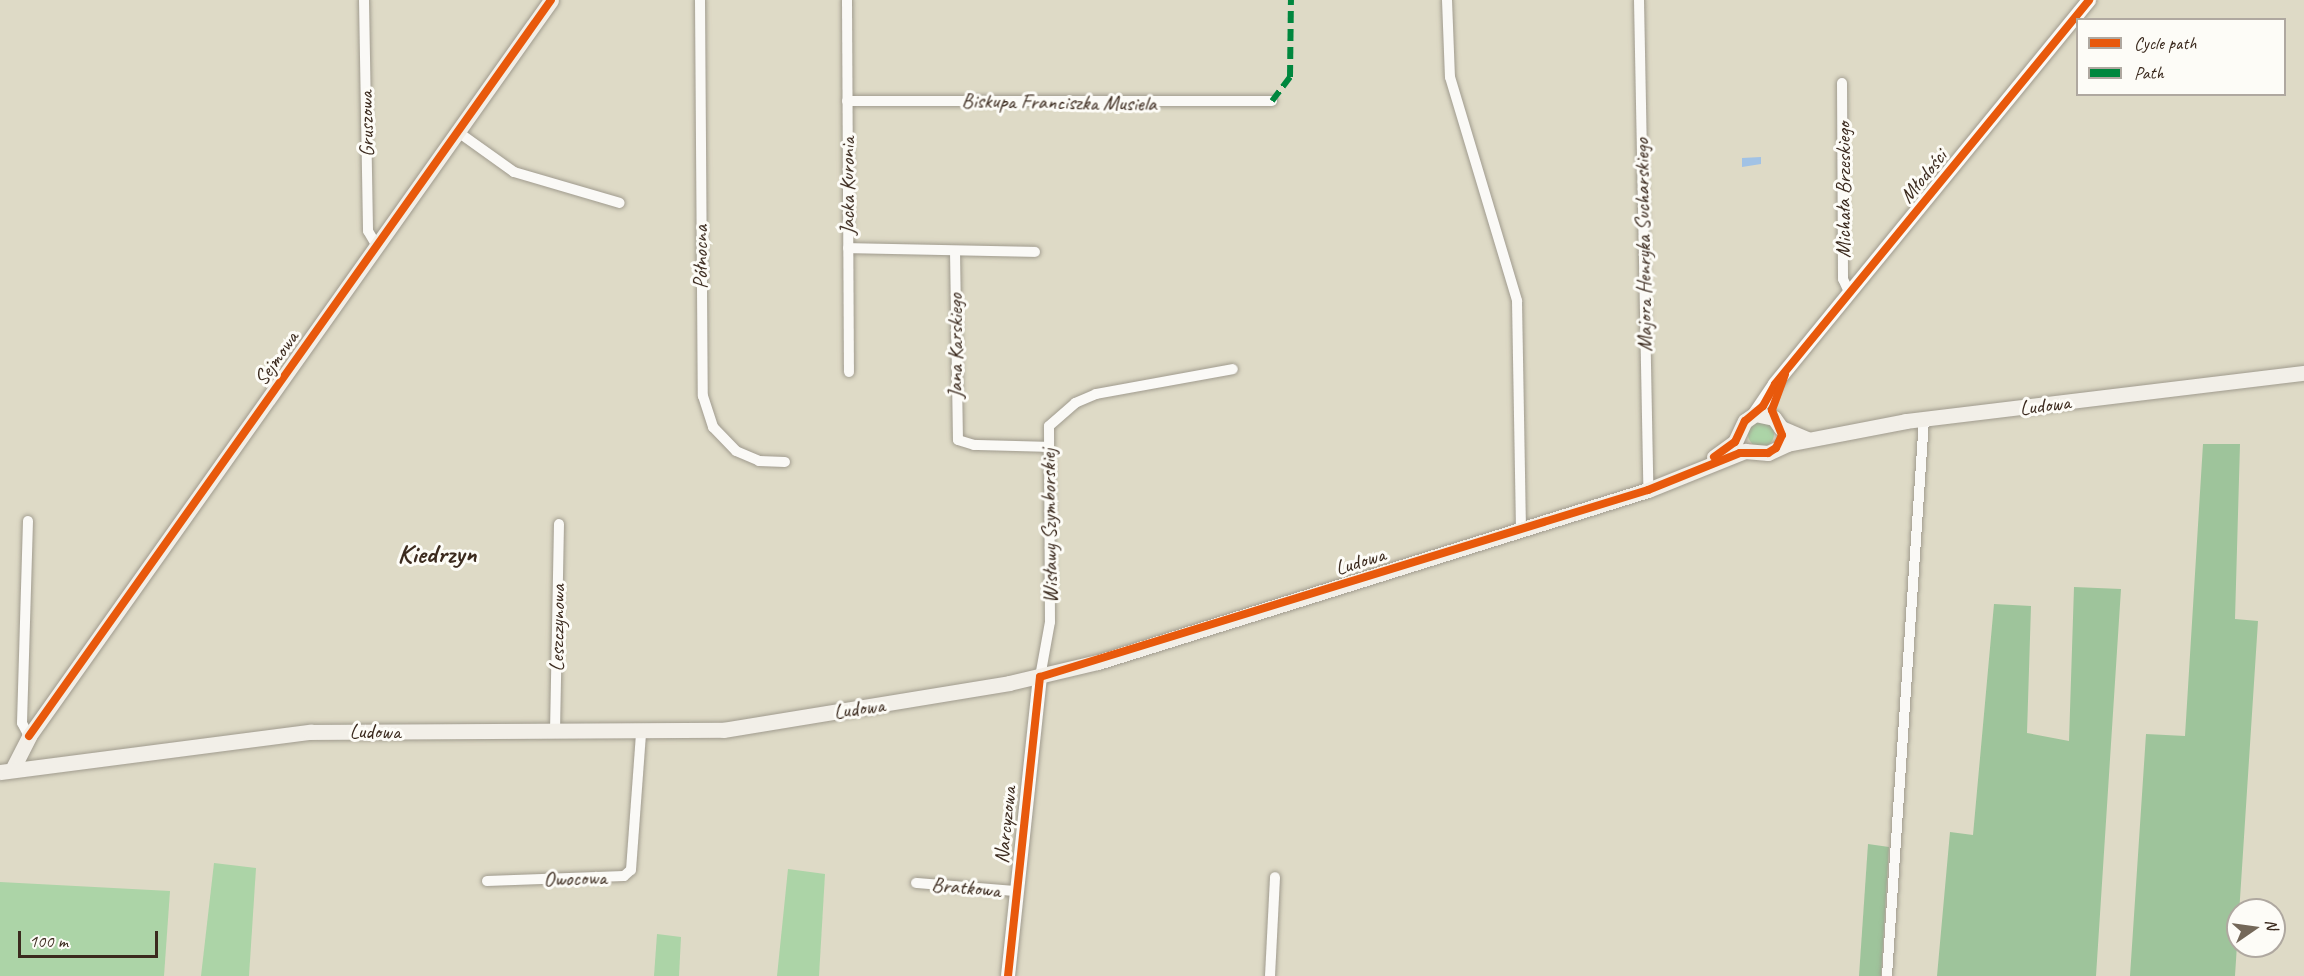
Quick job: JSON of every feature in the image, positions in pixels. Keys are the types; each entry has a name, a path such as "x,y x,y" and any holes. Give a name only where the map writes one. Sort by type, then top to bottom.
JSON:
{"main road":[{"name":"Sejmowa","path":"6,771 551,0"},
{"name":"Ludowa","path":"6,771 310,732 641,733 723,730 1040,677 1648,490 1750,451 1758,454 1813,440 1924,419 2304,373"},
{"name":"Ludowa","path":"1689,475 1735,442 1745,421 1755,414 1777,423 1795,436 1813,440"},
{"path":"1776,448 1777,423"},
{"path":"1740,431 1742,442 1750,451"}],"street":[{"name":"Gruszowa","path":"364,0 368,231 377,246"},
{"name":"Północna","path":"700,0 702,396 713,427 736,451 759,461 785,462"},
{"name":"Jacka Kuronia","path":"847,0 849,372"},
{"path":"1447,0 1449,71 1518,307 1521,530"},
{"name":"Majora Henryka Sucharskiego","path":"1639,0 1648,490"},
{"name":"Młodości","path":"1755,414 2089,0"},
{"name":"Michała Brzeskiego","path":"1842,83 1843,279 1850,294"},
{"name":"Biskupa Franciszka Musiela","path":"847,101 1272,101"},
{"path":"458,132 514,172 620,203"},
{"path":"848,248 1035,252"},
{"name":"Jana Karskiego","path":"955,251 958,440 974,445 1048,447"},
{"name":"Wisławy Szymborskiej","path":"1040,677 1050,622 1049,426 1084,398 1233,369"},
{"name":"Młodości","path":"1777,423 1774,402 1785,374"},
{"path":"1887,976 1924,419"},
{"path":"28,521 22,723 29,736"},
{"name":"Leszczynowa","path":"555,732 559,524"},
{"name":"Narcyzowa","path":"1008,976 1040,677"},
{"name":"Owocowa","path":"487,881 624,876 631,870 641,733"},
{"path":"1270,976 1275,877"},
{"name":"Bratkowa","path":"916,883 1016,891"}],"green space":[{"path":"1761,421 1770,425 1774,434 1770,443 1761,447 1752,443 1748,434 1752,425"},
{"path":"2203,444 2240,444 2235,619 2258,621 2240,898 2226,898 2226,958 2236,958 2235,976 2130,976 2146,734 2185,736"},
{"path":"2074,587 2121,589 2096,976 1937,976 1950,832 1973,835 1994,604 2031,606 2027,733 2069,741"},
{"path":"1868,844 1889,847 1881,976 1859,976"},
{"path":"214,863 256,868 249,976 201,976"},
{"path":"788,869 825,874 819,976 777,976"},
{"path":"0,882 170,891 164,976 0,976"},
{"path":"657,934 681,937 679,976 654,976"}],"water":[{"path":"1761,157 1761,164 1742,167 1742,158"}],"marked path":[{"path":"1272,101 1290,77 1291,0"}],"cycle path":[{"path":"29,736 551,0"},
{"path":"1714,457 1735,442 1745,421 1763,406 1775,384 2089,0"},
{"path":"1008,976 1040,677 1648,490 1740,453 1768,453 1776,448 1782,435 1772,410 1785,374"}],"district":[{"name":"Kiedrzyn","path":"437,554"}]}
